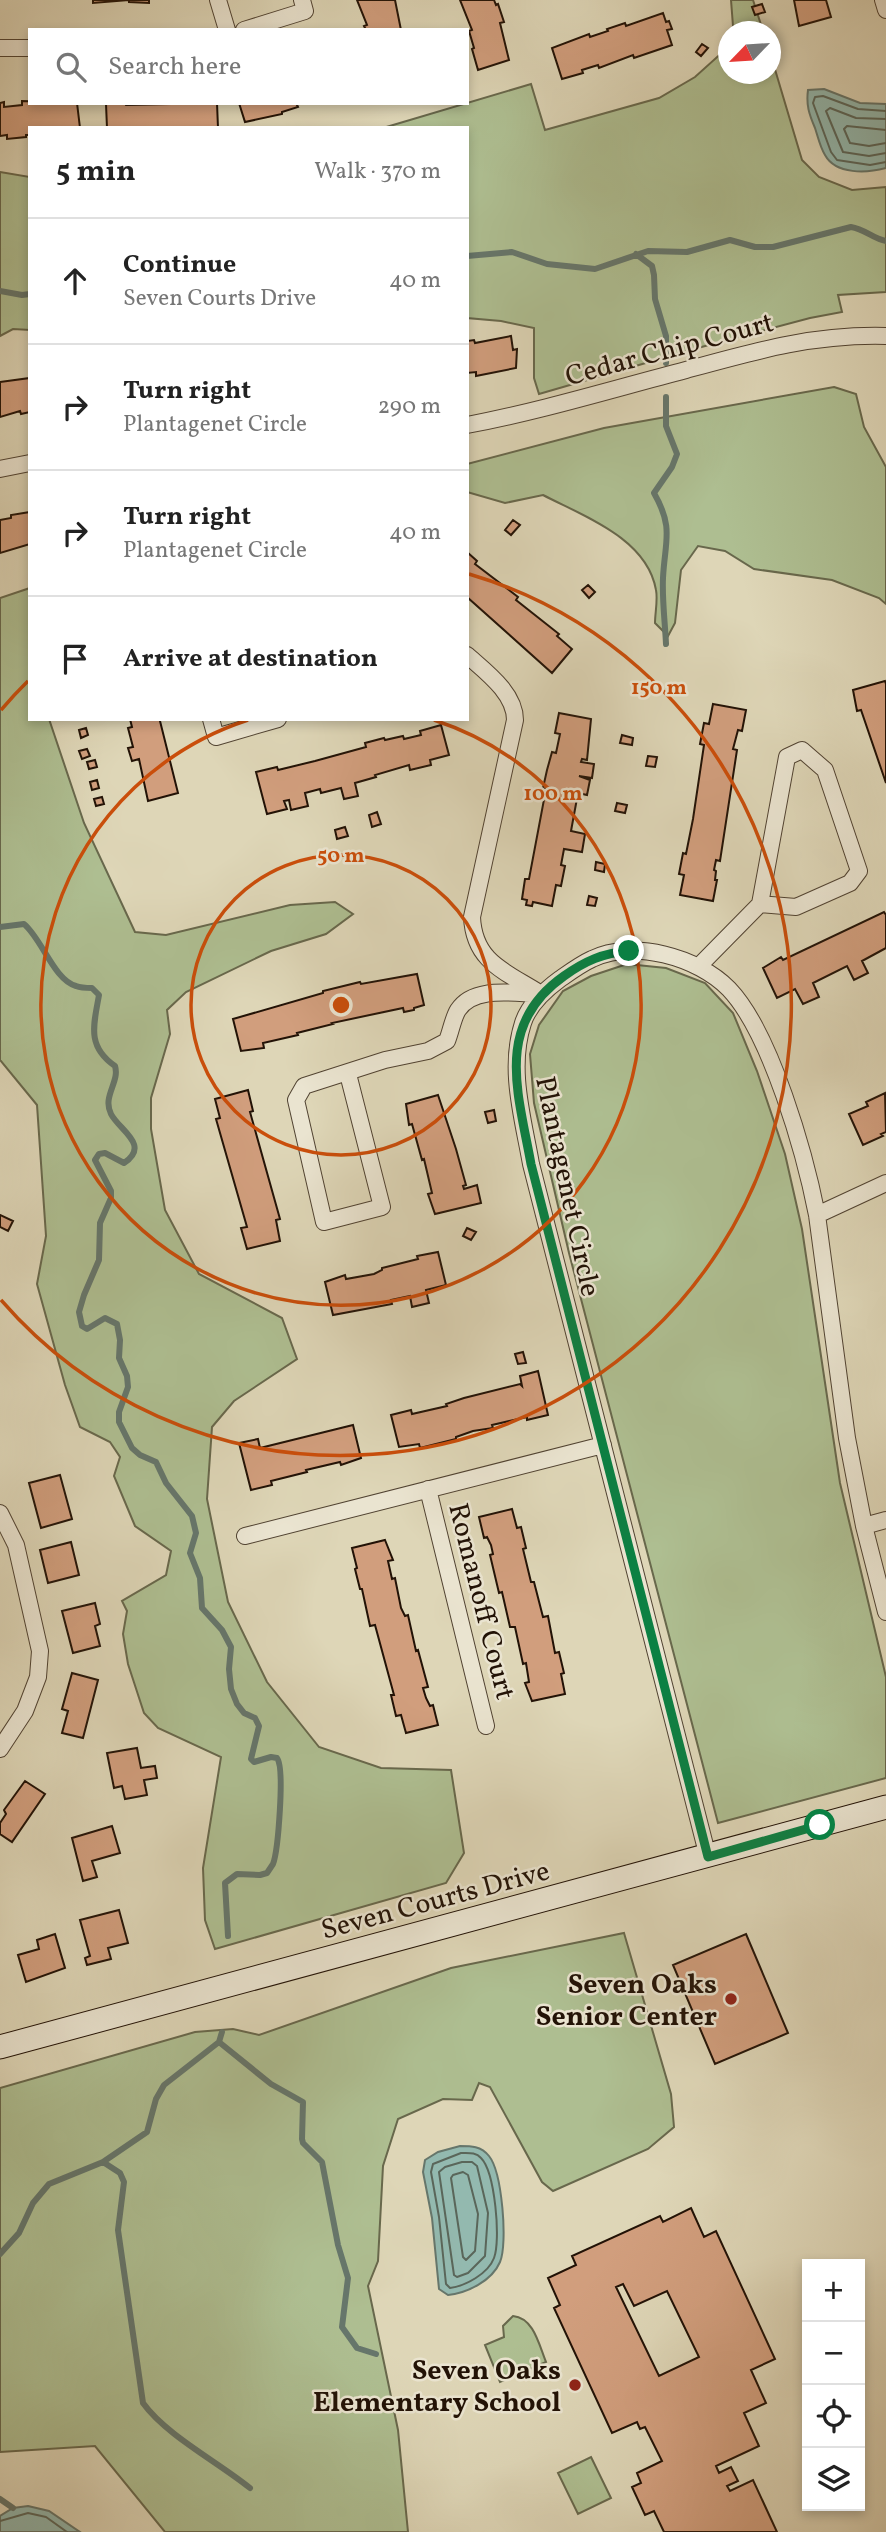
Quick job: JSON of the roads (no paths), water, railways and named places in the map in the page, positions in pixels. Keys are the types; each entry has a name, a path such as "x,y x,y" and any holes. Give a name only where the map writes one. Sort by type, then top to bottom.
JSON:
{"street":[{"path":"218,0 226,28"},
{"path":"251,28 306,11 302,0"},
{"path":"883,0 886,10"},
{"path":"0,47 28,48"},
{"name":"Cedar Chip Court","path":"469,425 552,406 783,345 825,337 886,335"},
{"path":"0,469 28,463"},
{"path":"470,660 501,688 515,709 515,720 472,917 472,936 480,951 492,962 541,994"},
{"path":"212,721 216,737 271,721"},
{"path":"699,966 760,904 787,757 802,750 825,770 859,871 850,884 796,907 760,904"},
{"name":"Plantagenet Circle","path":"708,1857 531,1164 517,1079 519,1043 524,1020 541,994 592,958 611,953 646,952 685,960 699,966 728,988 743,1006 755,1028 783,1095 810,1181 848,1438 864,1526 886,1612"},
{"path":"348,1074 382,1207 324,1222 296,1100 304,1086 385,1060 428,1051 447,1041 458,1010 469,999 480,994 541,994"},
{"path":"817,1215 886,1183"},
{"name":"Romanoff Court","path":"245,1536 603,1445"},
{"name":"Romanoff Court","path":"428,1489 486,1726"},
{"path":"0,1513 16,1545 40,1651 38,1677 25,1712 0,1749"},
{"path":"864,1526 886,1520"},
{"name":"Seven Courts Drive","path":"0,2047 886,1807"}],"water":[{"path":"824,89 860,103 886,104 886,168 852,171 830,162 820,145 808,105 808,90"},
{"path":"460,2146 483,2150 494,2164 502,2208 502,2253 496,2269 485,2280 471,2289 448,2295 439,2289 432,2218 423,2172 425,2160 438,2152"},
{"path":"28,2506 49,2511 80,2532 0,2532 0,2516 13,2508"}],"waterway":[{"path":"469,256 512,252 547,264 595,269 648,251 687,252 730,240 755,247 773,247 851,227 886,241"},
{"path":"636,254 652,266 655,299 666,336 666,363"},
{"path":"0,291 28,294"},
{"path":"666,397 666,426 677,454 672,467 654,493 666,525 663,586 666,644"},
{"path":"0,927 24,924 61,976 76,986 92,988 99,995 94,1034 100,1051 115,1066 116,1072 109,1107 115,1120 131,1138 134,1150 124,1163 105,1153 99,1154 95,1160 111,1191 111,1198 100,1223 99,1260 79,1312 82,1326 87,1329 105,1318 117,1324 119,1358 127,1376 128,1387 119,1412 119,1422 132,1448 156,1462 166,1483 192,1516 196,1533 190,1553 200,1578 202,1608 222,1630 231,1647 231,1689 237,1704 244,1713 255,1718 259,1726 251,1759 254,1762 277,1758 279,1765 280,1810 273,1864 267,1873 237,1874 225,1883 228,1936"},
{"path":"0,2254 19,2233 33,2203 49,2184 103,2162 147,2132 156,2099 164,2085 219,2042 222,2032"},
{"path":"219,2042 271,2084 303,2102 303,2143 322,2162 338,2245 348,2278 342,2327 357,2348 376,2354"},
{"path":"103,2162 120,2173 124,2182 118,2230 143,2403 165,2426 250,2488"},
{"path":"0,2499 13,2508"}],"place":[{"name":"Seven Oaks Senior Center","path":"731,1999"},
{"name":"Seven Oaks Elementary School","path":"575,2385"}]}
